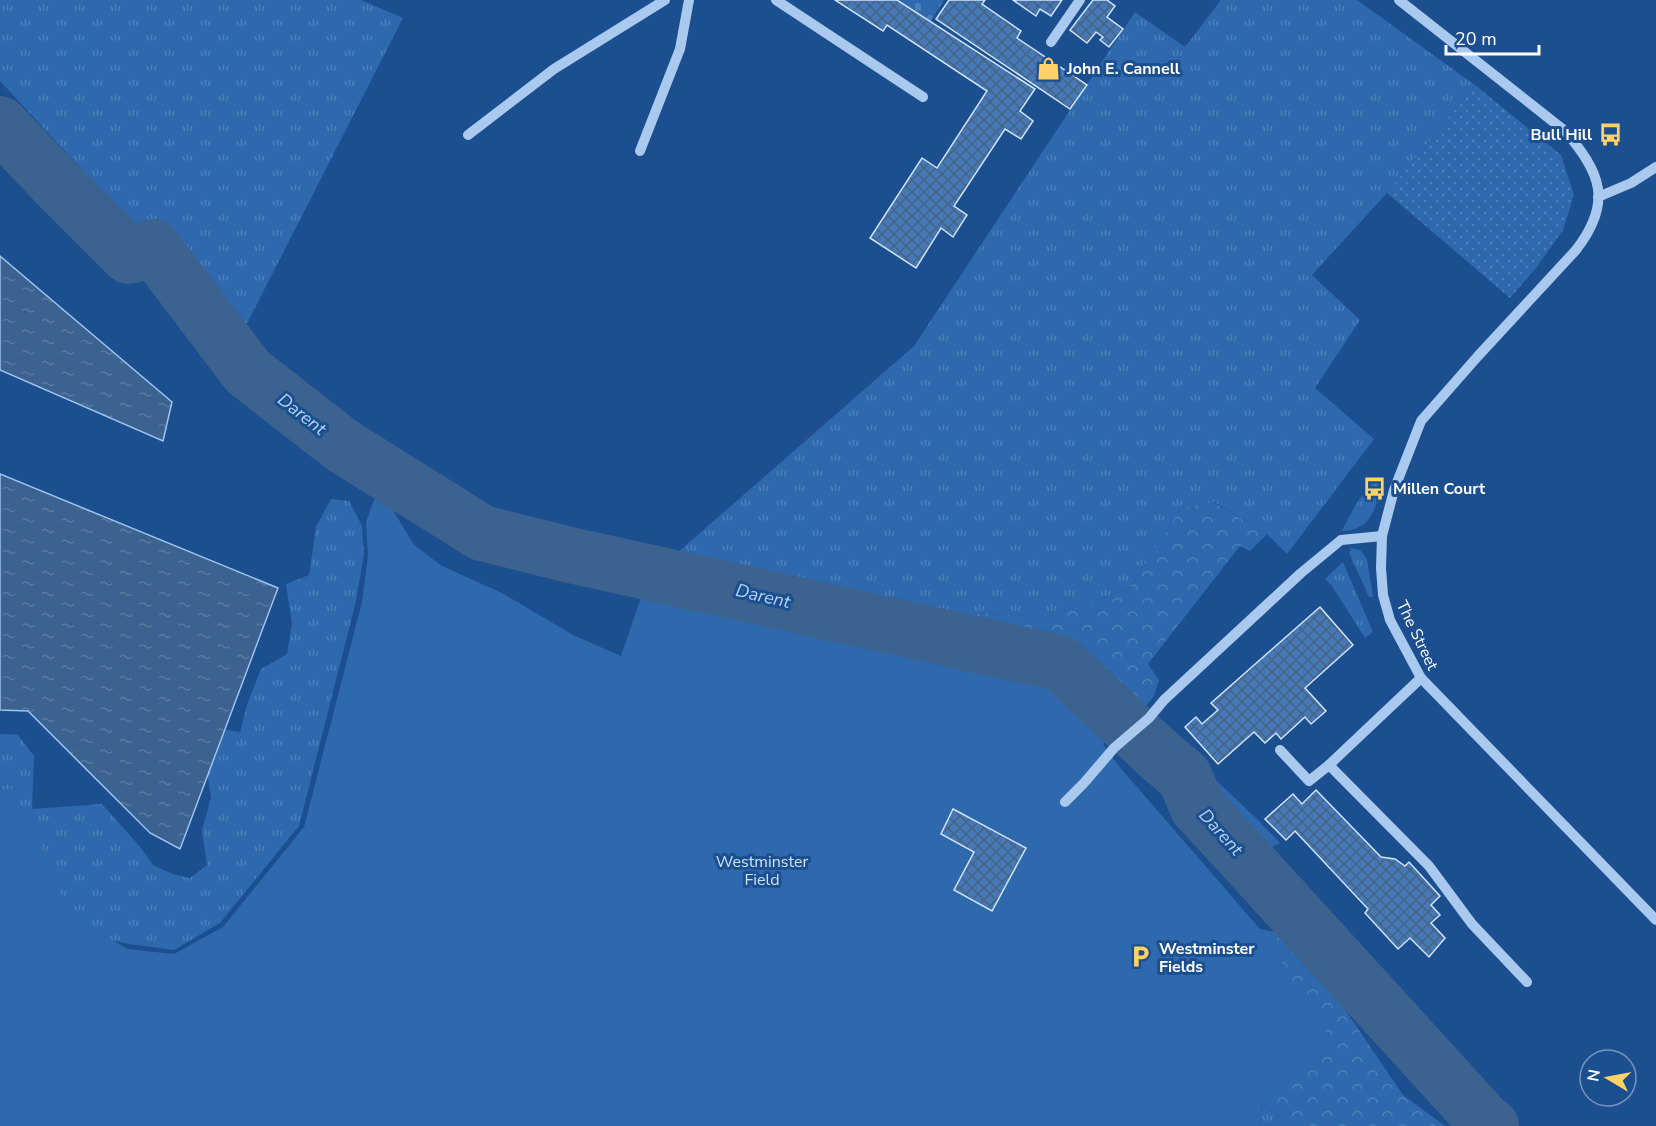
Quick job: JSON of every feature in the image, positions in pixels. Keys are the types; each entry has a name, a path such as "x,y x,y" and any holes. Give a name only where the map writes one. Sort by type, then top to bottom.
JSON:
{"street":[{"path":"468,135 554,69 665,0"},
{"path":"640,151 680,49 689,0"},
{"path":"776,0 923,97"},
{"path":"1051,42 1080,0"},
{"path":"1399,0 1565,130 1584,153 1595,175 1598,197 1631,183 1656,167"},
{"name":"The Street","path":"1598,197 1594,222 1576,250 1421,421 1394,490 1382,536 1383,595 1390,620 1421,678 1656,920"},
{"path":"1065,802 1114,748 1149,718 1164,700 1301,573 1341,540 1382,536"},
{"path":"1280,750 1309,781 1421,678"},
{"path":"1329,765 1429,866 1472,924 1527,982"}],"green space":[{"path":"0,0 361,0 403,18 239,339 0,81"},
{"path":"897,0 944,0 930,22"},
{"path":"1221,0 1357,0 1475,85 1387,193 1312,275 1360,320 1315,388 1374,439 1287,554 1267,534 1214,502 1181,508 1129,589 1048,617 898,609 669,560 914,346 1135,12 1185,47"},
{"path":"1475,85 1561,155 1574,195 1563,230 1536,268 1510,298 1387,193"},
{"path":"1379,476 1383,476 1373,513 1361,526 1342,531 1358,502"},
{"name":"Westminster Field","path":"379,487 414,545 442,566 502,593 573,635 621,656 647,580 1053,675 1121,727 1103,744 1118,765 1260,929 1330,1038 1262,1103 1260,1126 0,1126 0,789 13,789 72,917 128,949 174,954 223,927 304,827 362,602 368,556 366,522"},
{"path":"331,499 349,501 362,526 364,554 356,601 299,826 220,923 174,950 129,944 68,931 0,816 0,734 18,735 34,756 32,809 102,804 142,849 153,865 172,874 190,878 207,865 202,830 211,798 206,764 213,728 240,732 248,702 261,669 287,654 292,624 286,584 309,575 316,527"},
{"path":"1213,502 1267,534 1250,551 1240,546 1148,664 1159,680 1154,696 1141,712 1101,673 898,609 1048,617 1129,589 1181,508"},
{"path":"1351,548 1360,550 1367,559 1373,597 1369,597 1349,553"},
{"path":"1343,562 1373,632 1365,638 1332,586 1325,579"},
{"path":"1160,727 1280,843 1261,853 1250,847 1239,826 1206,804 1187,767 1165,752 1149,736"},
{"path":"1260,929 1295,936 1403,1095 1445,1126 1291,1126 1262,1103 1205,971"},
{"path":"1262,1103 1291,1126 1260,1126"}],"water":[{"path":"0,256 172,402 163,441 0,370"},
{"path":"0,474 278,588 180,849 150,833 28,711 0,710"}],"building":[{"path":"835,0 897,0 1035,89 1020,111 1033,121 1021,139 1005,129 954,206 967,215 953,237 941,228 916,268 870,238 922,158 937,168 987,91 887,25 883,31"},
{"path":"949,0 985,0 982,4 1021,31 1017,38 1087,85 1070,109 936,19"},
{"path":"1013,0 1062,0 1051,16 1040,9 1036,16"},
{"path":"1093,0 1107,0 1115,6 1107,17 1123,29 1109,47 1100,40 1103,37 1096,32 1087,43 1070,30"},
{"path":"1320,607 1353,645 1305,688 1326,711 1311,724 1305,717 1281,739 1276,733 1265,743 1254,732 1218,764 1185,727 1196,717 1202,724 1218,710 1211,703"},
{"path":"1316,790 1381,857 1395,859 1405,866 1409,862 1440,896 1431,905 1440,915 1431,923 1445,938 1429,957 1410,938 1398,949 1365,913 1368,909 1295,831 1286,840 1265,819 1293,794 1302,804"},
{"path":"953,809 1026,848 992,911 954,890 974,852 941,834"}],"waterway":[{"name":"Darent","path":"0,124 129,256 153,247 248,372 343,446 482,533 570,555 1060,663 1184,776 1198,808 1491,1126"}],"place":[{"name":"John E. Cannell","path":"1049,68"},
{"name":"Bull Hill","path":"1610,134"},
{"name":"Millen Court","path":"1375,488"},
{"name":"Westminster Fields","path":"1141,957"}]}
